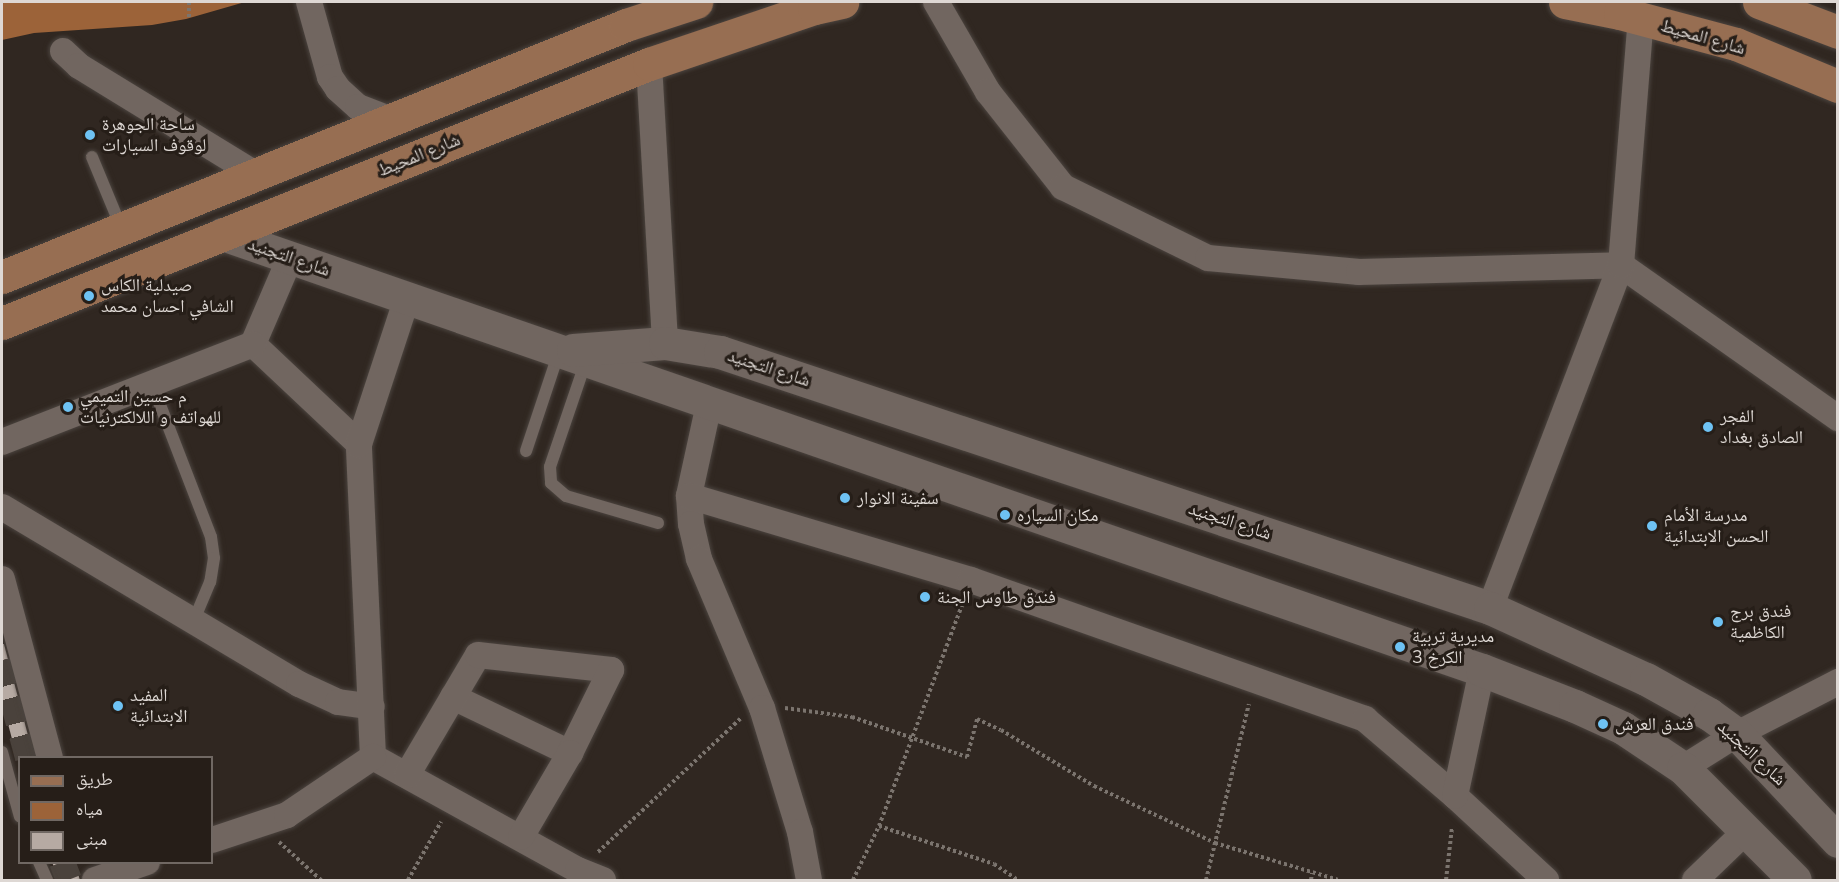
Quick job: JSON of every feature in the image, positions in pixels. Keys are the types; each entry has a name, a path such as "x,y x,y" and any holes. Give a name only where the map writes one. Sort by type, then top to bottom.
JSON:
{"main road":[{"path":"2,277 626,25 696,2"},
{"name":"شارع المحيط","path":"2,323 649,64 814,8 842,2"},
{"name":"شارع المحيط","path":"1565,2 1737,44 1835,82"},
{"path":"1759,2 1838,32"},
{"path":"437,101 434,113 436,123 444,134 455,141"},
{"path":"388,120 398,130 404,141 402,162"}],"street":[{"path":"309,2 330,77 338,89 358,106 388,120"},
{"path":"936,2 988,92 1063,187 1208,258 1359,272 1621,265 1838,417"},
{"path":"1490,608 1621,265 1641,19"},
{"path":"63,51 79,66 255,174"},
{"path":"649,64 665,343"},
{"name":"شارع التجنيد","path":"222,234 1482,670 1623,728 1683,768 1795,880"},
{"path":"2,442 253,344 290,258"},
{"path":"373,757 359,444 407,298"},
{"name":"شارع التجنيد","path":"573,355 665,343 720,352 1490,608 1682,697 1737,734 1838,841"},
{"path":"253,344 359,444"},
{"path":"709,404 689,496 691,524 699,559 762,708 800,832 809,880"},
{"path":"689,496 971,580 1365,718 1455,796 1546,880"},
{"path":"2,507 299,684 338,702 372,707"},
{"path":"2,579 49,756"},
{"path":"407,776 478,655 611,670 570,753 521,837"},
{"path":"1455,796 1482,670"},
{"path":"1683,768 1737,734 1838,682"},
{"path":"453,697 570,753"},
{"path":"373,757 578,870 603,880"},
{"path":"213,840 287,815 373,757"},
{"path":"1695,880 1747,830"},
{"path":"88,864 95,880 141,864"}],"lane":[{"path":"92,157 121,228"},
{"path":"526,451 573,355"},
{"path":"573,355 550,467 551,483 566,496 658,523"},
{"path":"152,384 211,537 214,558 210,582 195,620"},
{"path":"2,752 18,810"},
{"path":"40,864 47,880"}],"path":[{"path":"189,2 189,18"},
{"path":"853,880 879,826 971,580"},
{"path":"1206,880 1255,680"},
{"path":"1000,730 1094,786 1215,843 1338,880"},
{"path":"1446,880 1455,796"},
{"path":"408,880 453,801"},
{"path":"259,824 321,880"},
{"path":"879,826 994,864 1018,880"},
{"path":"1311,880 1312,873"}],"water":[{"path":"2,2 245,2 186,19 152,25 34,33 2,40"}],"building":[{"path":"2,644 4,644 33,756 18,756 17,758 2,701"},
{"path":"53,864 75,864 80,880 59,880"}],"tunnel":[{"path":"2,660 27,756"},
{"path":"63,864 69,880"}],"place":[{"name":"ساحة الجوهرة لوقوف السيارات","path":"90,135"},
{"name":"صيدلية الكاس الشافي احسان محمد","path":"89,296"},
{"name":"م حسين التميمي للهواتف و اللالكترنيات","path":"68,407"},
{"name":"الفجر الصادق بغداد","path":"1708,427"},
{"name":"سفينة الانوار","path":"845,498"},
{"name":"مكان السياره","path":"1005,515"},
{"name":"مدرسة الأمام الحسن الابتدائية","path":"1652,526"},
{"name":"فندق طاوس الجنة","path":"925,597"},
{"name":"فندق برج الكاظمية","path":"1718,622"},
{"name":"مديرية تربية الكرخ 3","path":"1400,647"},
{"name":"المفيد الابتدائية","path":"118,706"},
{"name":"فندق العرش","path":"1603,724"}]}
